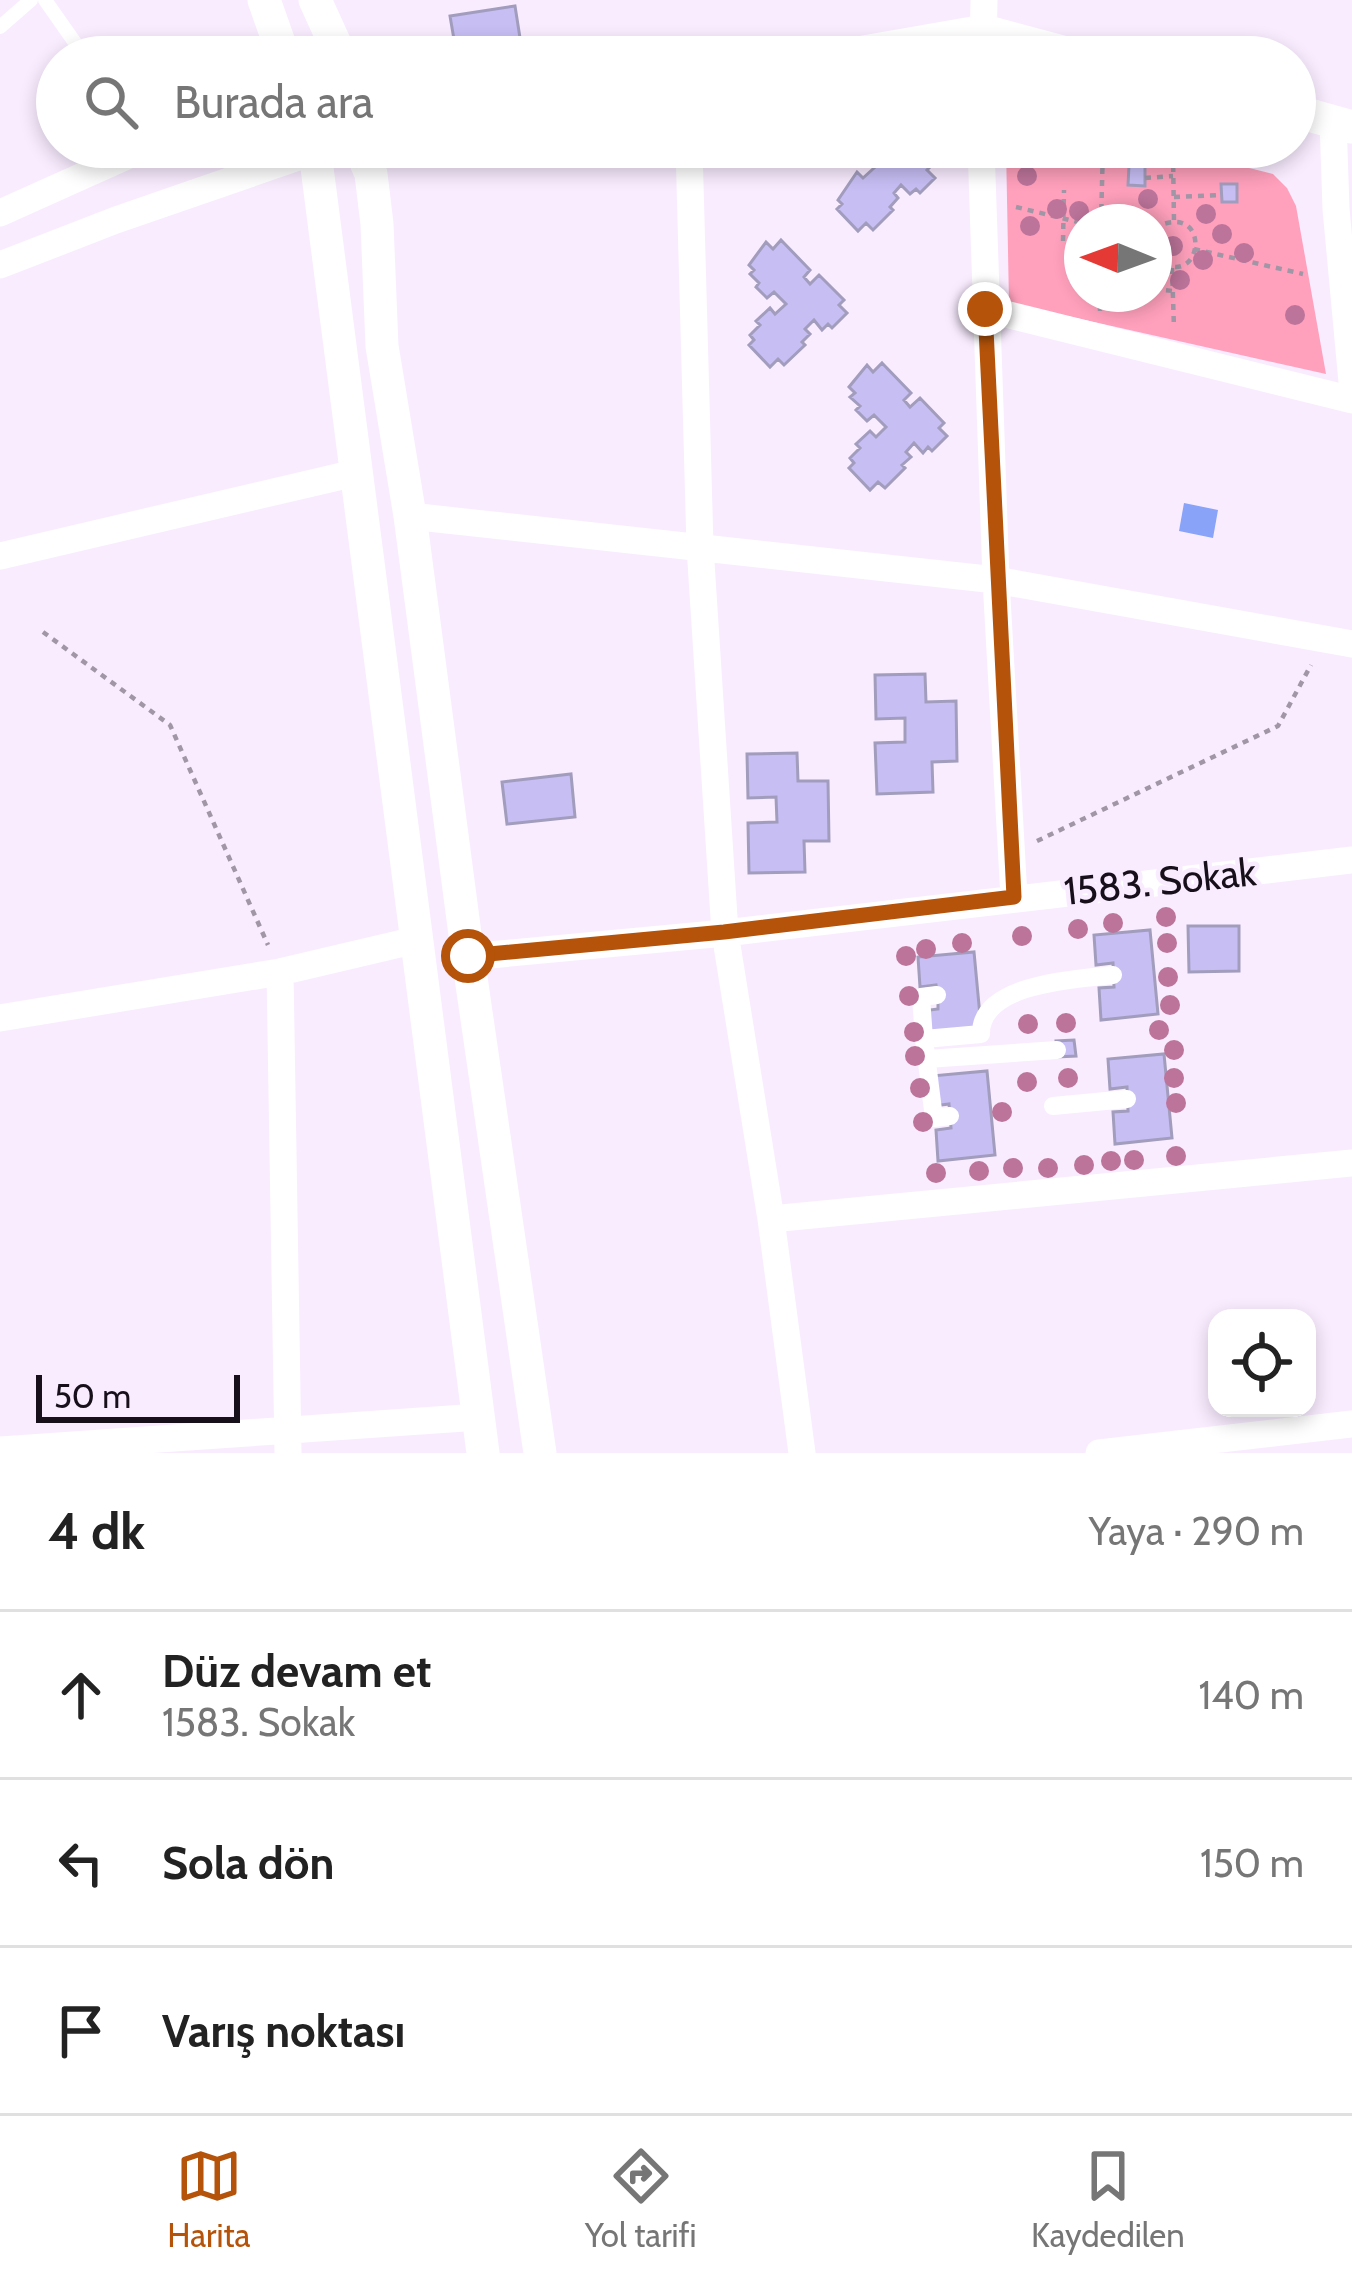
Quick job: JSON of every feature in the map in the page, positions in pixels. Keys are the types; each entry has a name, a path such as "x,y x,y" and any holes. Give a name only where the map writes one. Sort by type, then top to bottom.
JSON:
{"street":[{"path":"263,0 276,36"},
{"path":"315,0 331,36"},
{"path":"947,36 984,29"},
{"path":"1343,124 1336,209 1352,382"},
{"path":"0,213 100,168"},
{"path":"0,265 267,168"},
{"path":"310,168 356,473 483,1453"},
{"path":"370,168 382,346 410,516 540,1453"},
{"path":"690,168 700,547 724,932 771,1219 802,1453"},
{"path":"982,168 996,580 1014,897"},
{"path":"985,309 1352,400"},
{"path":"0,556 356,473"},
{"path":"410,516 996,580 1339,642"},
{"name":"1583. Sokak","path":"468,956 724,932 1352,860"},
{"path":"0,1018 280,972 416,940"},
{"path":"280,972 288,1442"},
{"path":"925,1049 981,1034 981,1022 994,1005 1042,982 1113,975"},
{"path":"937,995 921,997 925,1049 934,1118 950,1116"},
{"path":"925,1049 1057,1050"},
{"path":"1053,1106 1127,1099"},
{"path":"771,1219 1352,1163"},
{"path":"0,1450 288,1442 479,1418"},
{"path":"1099,1453 1352,1424"}],"lane":[{"path":"0,26 31,0"},
{"path":"45,0 70,36"}],"path":[{"path":"1101,204 1102,168"},
{"path":"1174,168 1174,221 1193,230 1194,249 1188,265 1172,268 1174,334"},
{"path":"1145,178 1174,176"},
{"path":"1063,241 1064,190"},
{"path":"1174,197 1222,195"},
{"path":"1016,207 1063,218"},
{"path":"1194,249 1304,274"},
{"path":"1100,312 1100,317"},
{"path":"43,632 170,725 280,972"},
{"path":"1012,853 1278,726 1339,642"}],"shaded area":[{"path":"1006,168 1249,168 1273,174 1296,206 1326,374 1009,303"}],"water":[{"path":"1184,503 1218,510 1213,538 1179,531"}],"building":[{"path":"515,6 520,36 453,36 450,16"},
{"path":"874,168 929,168 935,178 920,193 916,189 910,194 901,185 894,193 898,198 890,207 893,210 873,230 866,223 858,231 837,209 857,172 863,178"},
{"path":"1129,168 1145,168 1145,186 1128,185"},
{"path":"1221,184 1237,184 1237,202 1222,202"},
{"path":"781,240 810,270 804,277 810,284 819,275 844,300 839,305 847,313 832,328 828,324 822,330 814,320 805,329 810,334 802,342 805,345 784,365 778,359 770,367 749,345 754,340 750,335 770,308 775,314 786,304 774,292 767,298 756,287 759,283 749,265 766,242 773,249"},
{"path":"882,363 911,393 904,400 910,407 920,398 944,423 939,428 947,436 923,453 914,443 906,452 911,457 902,465 905,468 885,488 878,482 870,490 849,468 854,463 850,458 870,431 876,437 886,427 874,415 867,421 856,410 860,406 850,397 855,393 849,387 867,365 873,372"},
{"path":"925,674 926,702 956,701 957,761 932,762 933,792 877,794 875,743 905,742 905,718 876,719 875,675"},
{"path":"797,753 798,781 828,781 829,841 804,841 805,872 749,873 748,823 777,822 776,797 748,798 747,754"},
{"path":"571,774 575,817 507,824 502,782"},
{"path":"1188,926 1239,926 1239,971 1189,972"},
{"path":"1150,930 1158,1014 1101,1020 1099,988 1114,987 1113,963 1096,965 1094,935"},
{"path":"974,952 982,1037 925,1042 922,1011 938,1009 938,997 936,985 920,987 918,957"},
{"path":"1074,1040 1076,1056 1057,1057 1056,1041"},
{"path":"1164,1054 1172,1138 1115,1144 1113,1112 1128,1111 1127,1087 1110,1089 1108,1059"},
{"path":"987,1071 995,1155 938,1161 936,1130 951,1128 949,1104 933,1106 931,1076"}],"route":[{"path":"468,956 724,932 1014,897 985,309"}]}
